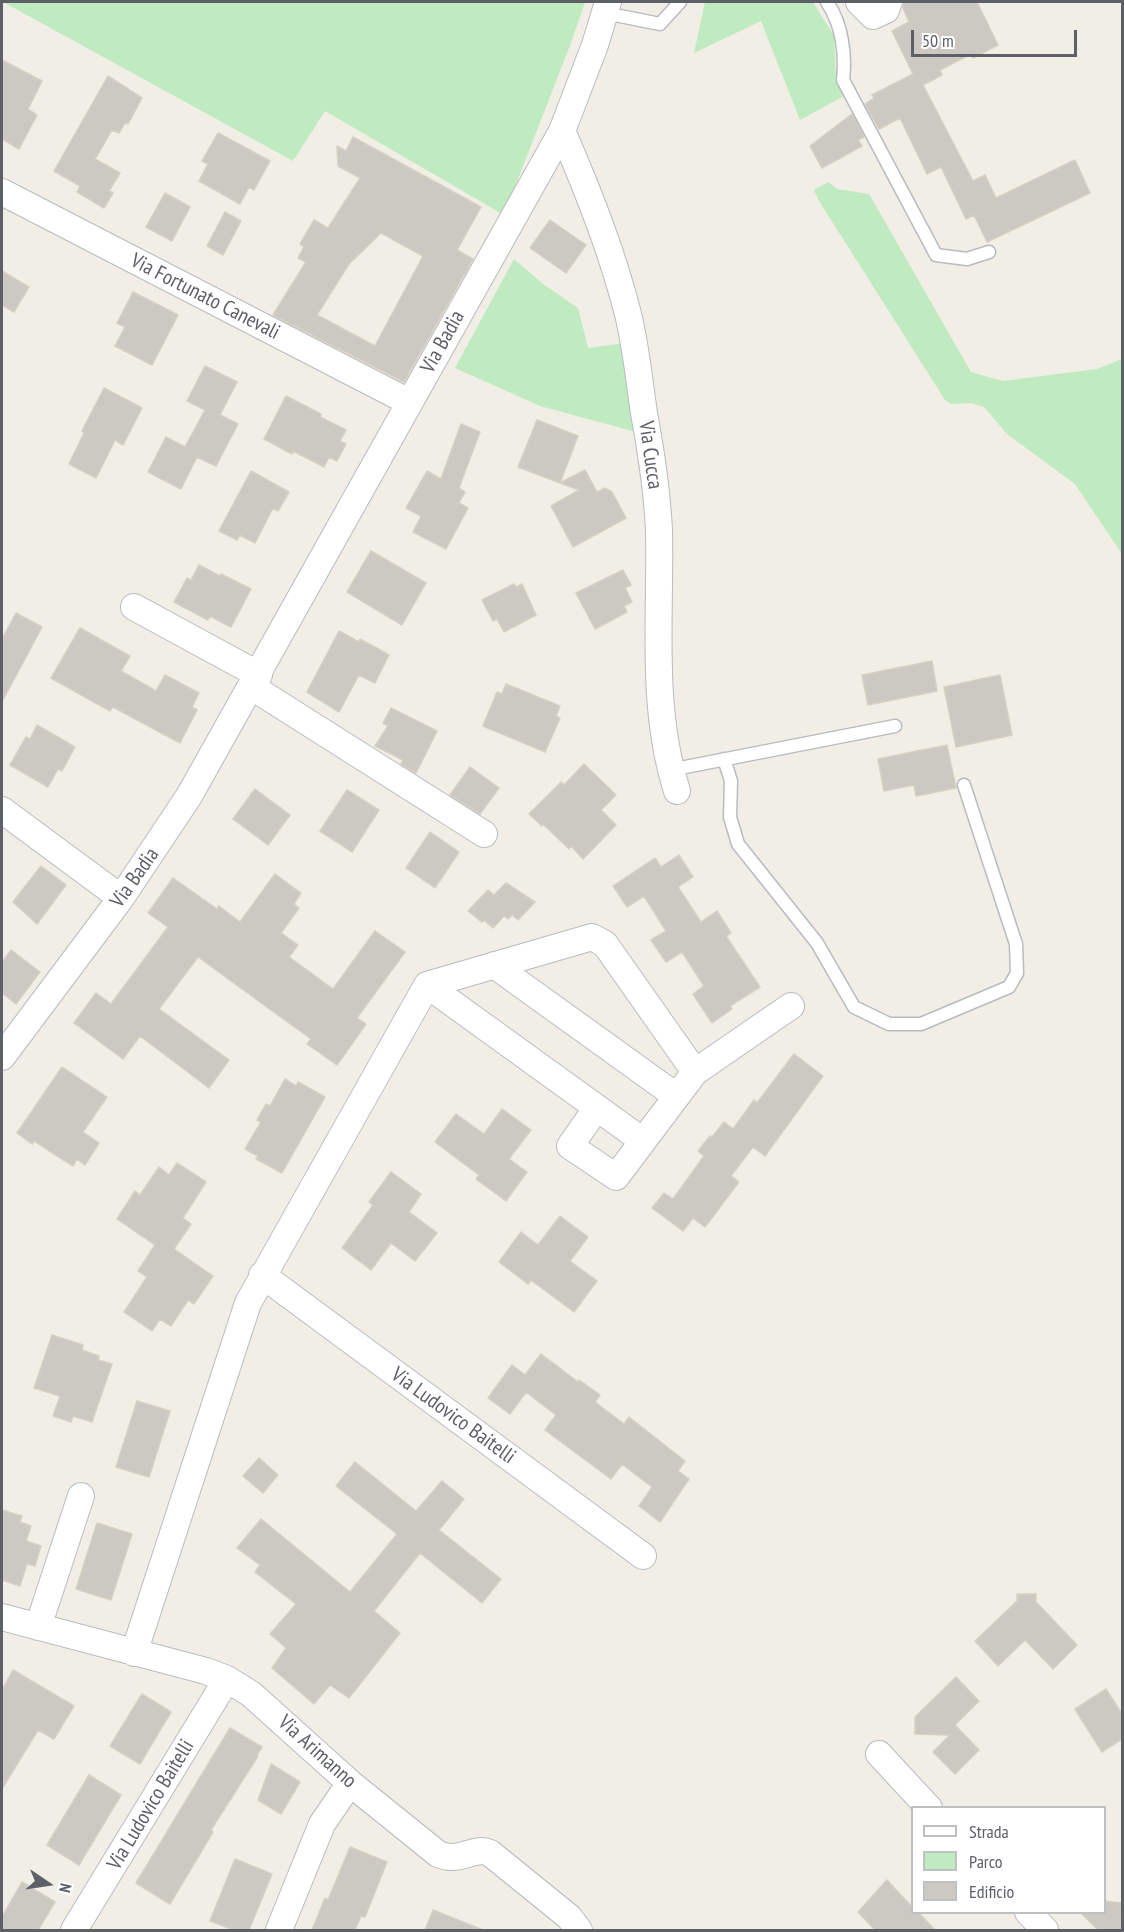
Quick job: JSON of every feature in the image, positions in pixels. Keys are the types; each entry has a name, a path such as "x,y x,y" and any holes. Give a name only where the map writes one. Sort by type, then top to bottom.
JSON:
{"street":[{"path":"858,2 873,16 886,10 889,2"},
{"name":"Via Badia","path":"2,1057 121,898 189,796 562,131 607,7"},
{"name":"Via Cucca","path":"562,131 600,224 628,316 654,470 659,529 657,642 661,709 674,780"},
{"name":"Via Fortunato Canevali","path":"2,192 409,402"},
{"path":"134,607 255,681 484,834"},
{"path":"2,810 121,898"},
{"path":"134,1653 248,1303 426,985 592,937 605,944 695,1072"},
{"path":"494,965 676,1096"},
{"path":"426,985 643,1141"},
{"path":"596,1108 570,1146 616,1178 695,1072 791,1006"},
{"name":"Via Ludovico Baitelli","path":"262,1275 643,1556"},
{"path":"38,1627 81,1496"},
{"name":"Via Arimanno","path":"2,1617 206,1671 227,1679 257,1699 350,1782 438,1854 453,1858 479,1851 490,1853 574,1924"},
{"name":"Via Ludovico Baitelli","path":"74,1930 227,1679"},
{"path":"879,1754 927,1806"},
{"path":"279,1930 322,1824 350,1782"},
{"path":"1030,1914 1045,1930"}],"lane":[{"path":"607,7 660,24 680,2"},
{"path":"827,2 835,15 840,34 845,66 843,81 936,255 967,259 989,252"},
{"path":"674,780 724,759 895,726"},
{"path":"724,759 731,782 730,817 738,844 817,943 854,1007 889,1024 921,1024 1009,987 1017,973 1016,944 964,785"}],"green space":[{"path":"3,2 585,2 504,215 325,111 293,161"},
{"path":"705,2 813,2 834,36 836,81 844,96 800,120 761,21 694,53"},
{"path":"828,182 837,189 869,194 971,372 1003,381 1097,369 1122,359 1122,554 1075,484 1007,434 984,407 971,403 951,404 945,400 819,201 814,190"},
{"path":"514,259 543,284 578,308 588,348 625,343 640,433 540,406 455,368"}],"building":[{"path":"904,2 977,2 998,45 973,58 971,54 940,70 942,75 923,85 973,181 985,175 996,198 1075,160 1090,193 987,242 974,215 966,219 941,167 927,174 900,118 879,129 865,104 874,98 872,95 913,74 892,31 909,22 903,8"},
{"path":"2,60 42,81 28,109 37,115 19,149 2,139"},
{"path":"108,76 142,98 128,124 125,123 119,133 112,130 95,159 120,173 109,191 113,193 104,208 77,192 80,186 54,171"},
{"path":"852,114 864,137 858,140 862,146 822,168 810,146"},
{"path":"218,133 270,161 254,190 249,187 240,204 199,181 208,164 202,161"},
{"path":"353,137 481,207 457,250 473,259 404,382 273,315 306,262 298,258 304,247 300,244 314,220 328,228 360,178 338,166 337,146 346,151","holes":["381,233 423,256 375,346 317,315 349,264"]},
{"path":"165,193 190,207 172,241 146,227"},
{"path":"225,212 241,221 223,255 207,246"},
{"path":"550,220 586,245 566,273 530,248"},
{"path":"2,271 29,287 14,312 2,305"},
{"path":"133,292 178,315 152,365 115,346 125,327 117,323"},
{"path":"205,366 237,382 220,415 238,424 216,466 197,457 181,489 148,472 166,437 185,447 205,410 187,401"},
{"path":"104,388 142,408 123,445 115,440 96,478 69,464 84,433 82,431"},
{"path":"286,396 346,430 340,441 346,444 337,461 329,457 324,467 264,439"},
{"path":"537,420 578,436 560,483 518,467"},
{"path":"461,424 480,432 459,488 465,492 459,503 468,508 446,549 413,532 421,516 406,508 427,471 441,479"},
{"path":"585,470 597,492 605,488 612,492 626,518 573,547 551,506 579,490 560,483"},
{"path":"251,471 289,492 278,511 273,508 255,543 240,535 237,540 219,531"},
{"path":"371,551 426,583 402,625 347,592"},
{"path":"199,565 251,589 231,627 210,616 208,620 174,602 187,578 191,580"},
{"path":"623,570 631,585 625,588 632,602 624,606 627,612 595,629 576,593"},
{"path":"514,584 516,587 522,584 536,615 504,632 497,619 493,621 482,600"},
{"path":"16,613 42,627 2,702 2,639"},
{"path":"80,628 130,656 121,671 156,691 165,675 199,693 192,707 197,710 180,743 113,707 110,711 51,678"},
{"path":"339,631 359,642 360,639 389,655 375,683 359,675 339,712 307,692"},
{"path":"932,661 937,691 868,705 862,675"},
{"path":"1000,675 1012,735 956,747 944,687"},
{"path":"506,684 560,706 556,716 560,718 545,752 483,726 497,692 502,694"},
{"path":"391,708 437,731 416,773 401,764 403,760 375,746 388,726 383,723"},
{"path":"37,725 75,747 62,771 58,769 48,787 10,765 26,737 30,739"},
{"path":"947,745 956,788 916,796 914,785 884,791 878,759"},
{"path":"584,764 616,795 601,810 616,825 583,859 571,846 569,849 529,814 561,782 564,785"},
{"path":"470,767 499,788 480,814 450,795"},
{"path":"255,789 290,815 268,845 233,819"},
{"path":"347,790 379,810 352,852 320,831"},
{"path":"430,832 459,852 435,888 406,868"},
{"path":"679,855 693,877 678,887 701,922 717,911 731,933 726,936 760,987 730,1006 732,1009 712,1023 693,994 704,986 682,952 666,962 651,940 666,931 644,896 627,907 613,886 655,858 661,867"},
{"path":"41,866 66,885 37,924 13,902"},
{"path":"275,874 301,893 294,904 299,908 281,933 298,945 289,957 333,989 375,931 405,952 357,1018 366,1024 337,1065 307,1044 311,1039 198,957 159,1009 229,1060 209,1088 140,1036 123,1059 74,1023 96,993 111,1004 168,927 148,913 173,878 217,909 219,906 240,922"},
{"path":"506,883 535,902 518,920 512,915 508,919 504,916 493,928 468,911 488,890 494,895"},
{"path":"11,950 40,972 16,1004 2,993 2,962"},
{"path":"794,1054 823,1076 765,1156 753,1147 731,1176 739,1182 705,1227 693,1218 683,1231 652,1208 664,1193 673,1199 704,1156 698,1151 710,1136 712,1137 724,1122 733,1129 754,1100 757,1103"},
{"path":"62,1067 107,1097 83,1132 99,1143 85,1165 77,1159 73,1166 34,1141 32,1144 17,1133"},
{"path":"285,1079 296,1086 298,1082 325,1097 282,1173 256,1159 258,1156 245,1149 261,1122 257,1120 266,1104 270,1106"},
{"path":"502,1109 531,1130 509,1159 527,1172 506,1201 476,1179 479,1175 435,1142 456,1114 484,1134"},
{"path":"177,1163 206,1182 183,1218 191,1224 174,1249 213,1276 194,1304 188,1300 171,1326 160,1319 152,1331 124,1312 147,1277 138,1271 155,1245 117,1219 135,1191 140,1195 159,1167 169,1175"},
{"path":"391,1172 421,1194 409,1212 437,1233 415,1261 391,1243 371,1270 342,1248 373,1205 369,1202"},
{"path":"560,1216 588,1237 570,1261 597,1281 574,1312 531,1280 528,1284 499,1262 521,1232 538,1245"},
{"path":"52,1335 83,1345 82,1350 99,1356 98,1360 112,1364 92,1422 73,1416 71,1422 53,1416 60,1396 34,1388"},
{"path":"541,1354 578,1382 579,1380 600,1395 595,1402 624,1424 629,1417 685,1461 678,1471 689,1479 660,1522 639,1506 652,1487 622,1464 611,1479 545,1430 556,1415 526,1392 510,1414 488,1398 512,1365 525,1375"},
{"path":"137,1401 170,1411 149,1477 116,1467"},
{"path":"259,1458 278,1475 263,1493 243,1476"},
{"path":"355,1462 416,1511 442,1481 464,1499 439,1530 501,1579 482,1603 420,1553 374,1611 400,1633 349,1698 330,1685 314,1704 272,1668 286,1648 270,1634 296,1604 255,1572 260,1565 237,1548 261,1519 350,1592 397,1534 336,1486"},
{"path":"2,1510 22,1516 20,1522 31,1526 26,1541 41,1546 35,1566 27,1564 20,1586 2,1580"},
{"path":"97,1523 132,1534 111,1600 76,1589"},
{"path":"1017,1594 1036,1594 1036,1602 1077,1645 1053,1669 1025,1640 998,1666 975,1641 1017,1601"},
{"path":"13,1670 74,1706 54,1739 38,1730 2,1789 2,1690"},
{"path":"956,1677 979,1701 955,1725 979,1750 955,1774 933,1752 950,1735 915,1734 915,1717"},
{"path":"1106,1689 1122,1714 1122,1739 1102,1752 1075,1709"},
{"path":"142,1694 171,1712 140,1764 110,1746"},
{"path":"230,1728 262,1747 211,1830 213,1832 170,1904 136,1883"},
{"path":"271,1764 300,1782 281,1814 258,1800"},
{"path":"89,1775 121,1795 79,1865 47,1845"},
{"path":"350,1847 387,1862 365,1917 361,1916 355,1930 312,1930 325,1898 328,1900"},
{"path":"235,1859 272,1874 249,1930 234,1930 210,1921"},
{"path":"887,1880 911,1906 911,1914 920,1914 935,1930 875,1930 858,1912"},
{"path":"22,1882 55,1902 38,1930 2,1930 2,1917"},
{"path":"1106,1901 1122,1903 1121,1930 1098,1930 1082,1914 1106,1914"},
{"path":"433,1910 483,1930 425,1930"}]}
